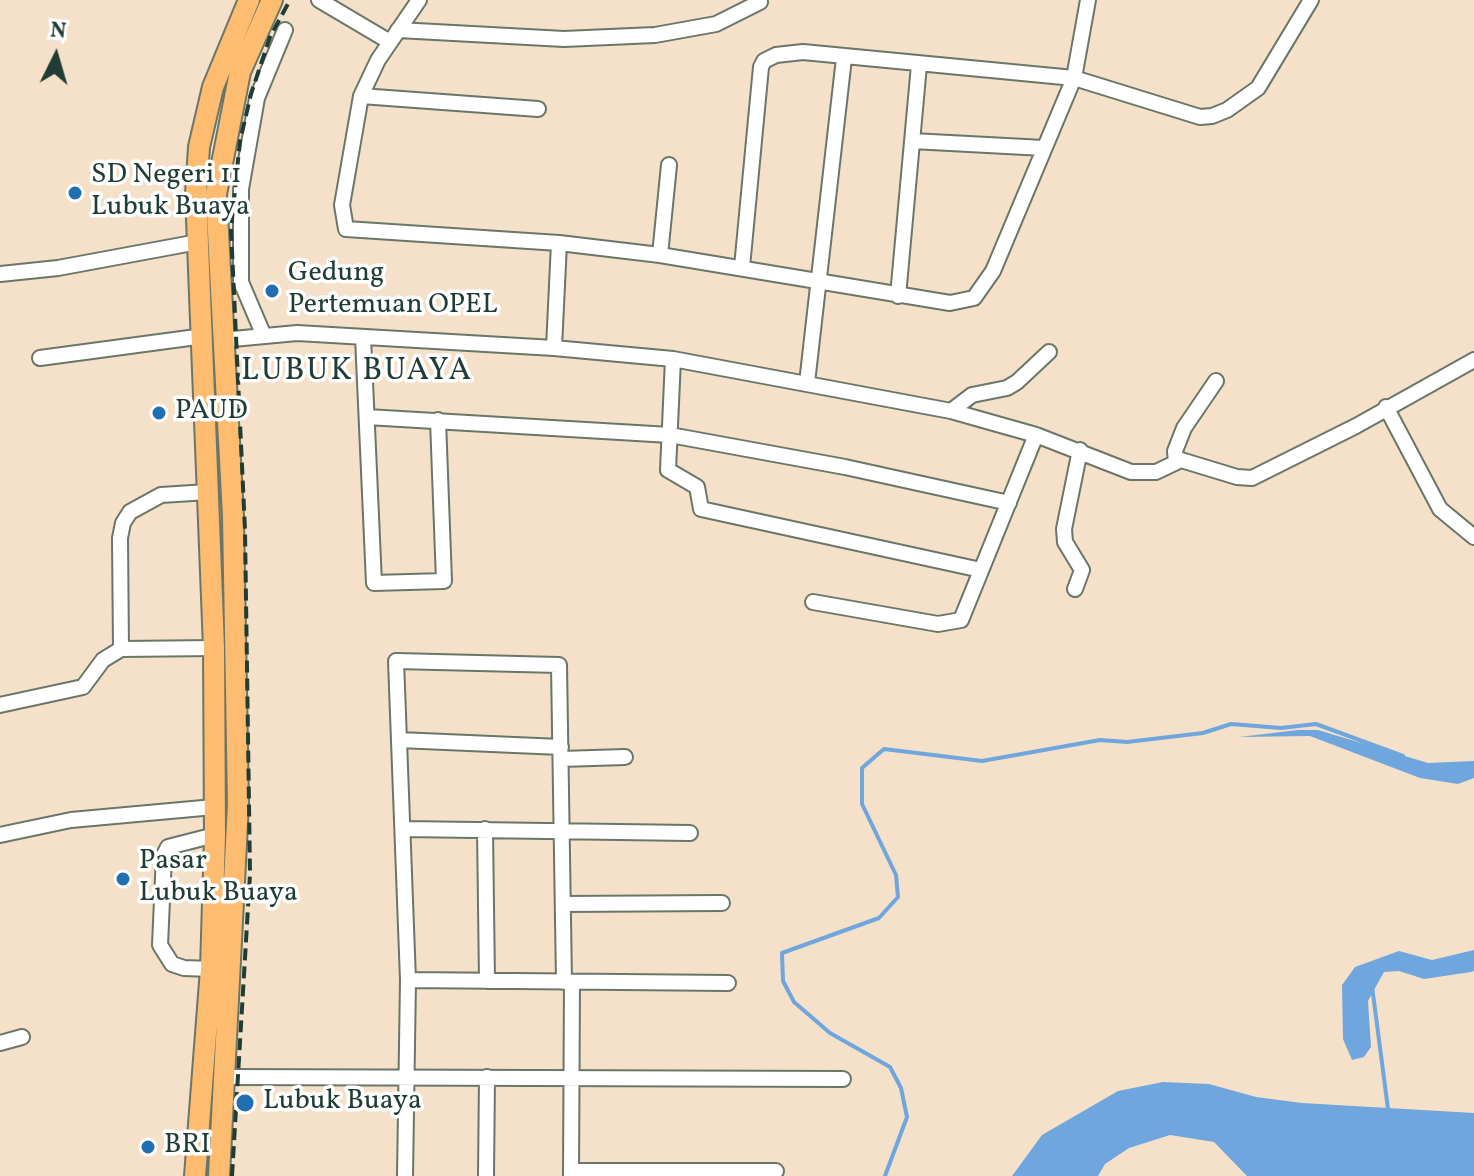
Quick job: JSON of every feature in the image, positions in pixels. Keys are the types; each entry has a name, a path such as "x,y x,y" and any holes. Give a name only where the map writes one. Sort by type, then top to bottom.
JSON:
{"highway":[{"path":"195,1176 211,969 215,835 214,648 208,492 216,194 229,119 231,67 249,0"},
{"path":"219,1176 238,804 233,516 213,338 198,242 197,167 206,111 272,0"},
{"path":"206,111 229,119"}],"street":[{"path":"319,0 394,36 564,39 655,35 716,24 760,2"},
{"path":"419,0 394,36 361,96 342,205 346,229 559,243 660,255 950,303 974,298 993,271 1074,78 1088,0"},
{"path":"742,267 764,61 787,52 1074,78 1200,117 1219,114 1258,88 1311,0"},
{"path":"264,336 241,282 241,189 257,98 285,30"},
{"path":"807,383 844,58"},
{"path":"898,296 919,65"},
{"path":"361,96 538,109"},
{"path":"912,141 1044,148"},
{"path":"660,255 669,165"},
{"path":"0,274 58,268 198,242"},
{"path":"554,348 559,243"},
{"path":"40,358 213,338 297,333 554,348 673,359 951,411 1036,435 1131,472 1156,472 1186,460 1226,474 1252,478 1474,360"},
{"path":"363,337 374,583 444,581 438,420"},
{"path":"951,411 972,395 1007,388 1017,382 1049,352"},
{"path":"673,359 668,470 697,487 701,509 981,570"},
{"path":"1176,462 1175,451 1184,428 1216,381"},
{"path":"1386,407 1440,509 1474,537"},
{"path":"367,417 670,435 845,467 1009,503"},
{"path":"813,602 938,624 953,623 964,614 1036,435"},
{"path":"1075,589 1082,570 1065,542 1064,529 1080,450"},
{"path":"121,649 120,538 123,523 130,512 161,495 208,492"},
{"path":"0,705 83,687 103,660 121,649 214,648"},
{"path":"405,1176 408,980 396,661 559,665 563,904 573,1076 571,1174 776,1171"},
{"path":"399,740 625,757"},
{"path":"0,835 71,820 214,807"},
{"path":"404,829 690,833"},
{"path":"485,829 487,981"},
{"path":"211,969 184,968 172,964 160,945 164,855 168,847 215,835"},
{"path":"563,904 722,903"},
{"path":"408,980 728,983"},
{"path":"0,1043 22,1037"},
{"path":"226,1077 843,1079"},
{"path":"486,1176 487,1077"}],"water":[{"path":"1318,730 1428,763 1474,761 1474,778 1458,784 1420,778 1310,736 1239,737"},
{"path":"1474,950 1474,971 1471,972 1424,979 1399,971 1384,972 1368,1001 1371,1047 1364,1057 1352,1060 1343,1039 1342,985 1355,967 1399,951 1432,960"},
{"path":"1163,1082 1209,1084 1256,1097 1302,1103 1474,1113 1474,1176 1247,1176 1214,1142 1170,1135 1129,1148 1105,1164 1098,1176 1012,1176 1042,1135 1118,1091"}],"waterway":[{"path":"885,1176 907,1117 901,1088 890,1067 830,1033 794,1002 783,981 782,953 879,918 898,897 896,875 862,804 862,768 884,749 982,761 1100,740 1127,742 1203,733 1231,724 1281,728 1316,724 1403,756"},
{"path":"1372,986 1388,1109"}],"railway":[{"path":"232,1176 250,874 245,530 231,229 240,141 251,94 270,37 290,0"}],"place":[{"name":"SD Negeri 11 Lubuk Buaya","path":"75,193"},
{"name":"Gedung Pertemuan OPEL","path":"272,291"},
{"name":"PAUD","path":"159,413"},
{"name":"Pasar Lubuk Buaya","path":"123,879"},
{"name":"Lubuk Buaya","path":"245,1103"},
{"name":"BRI","path":"148,1147"}],"district":[{"name":"LUBUK BUAYA","path":"357,373"}]}
